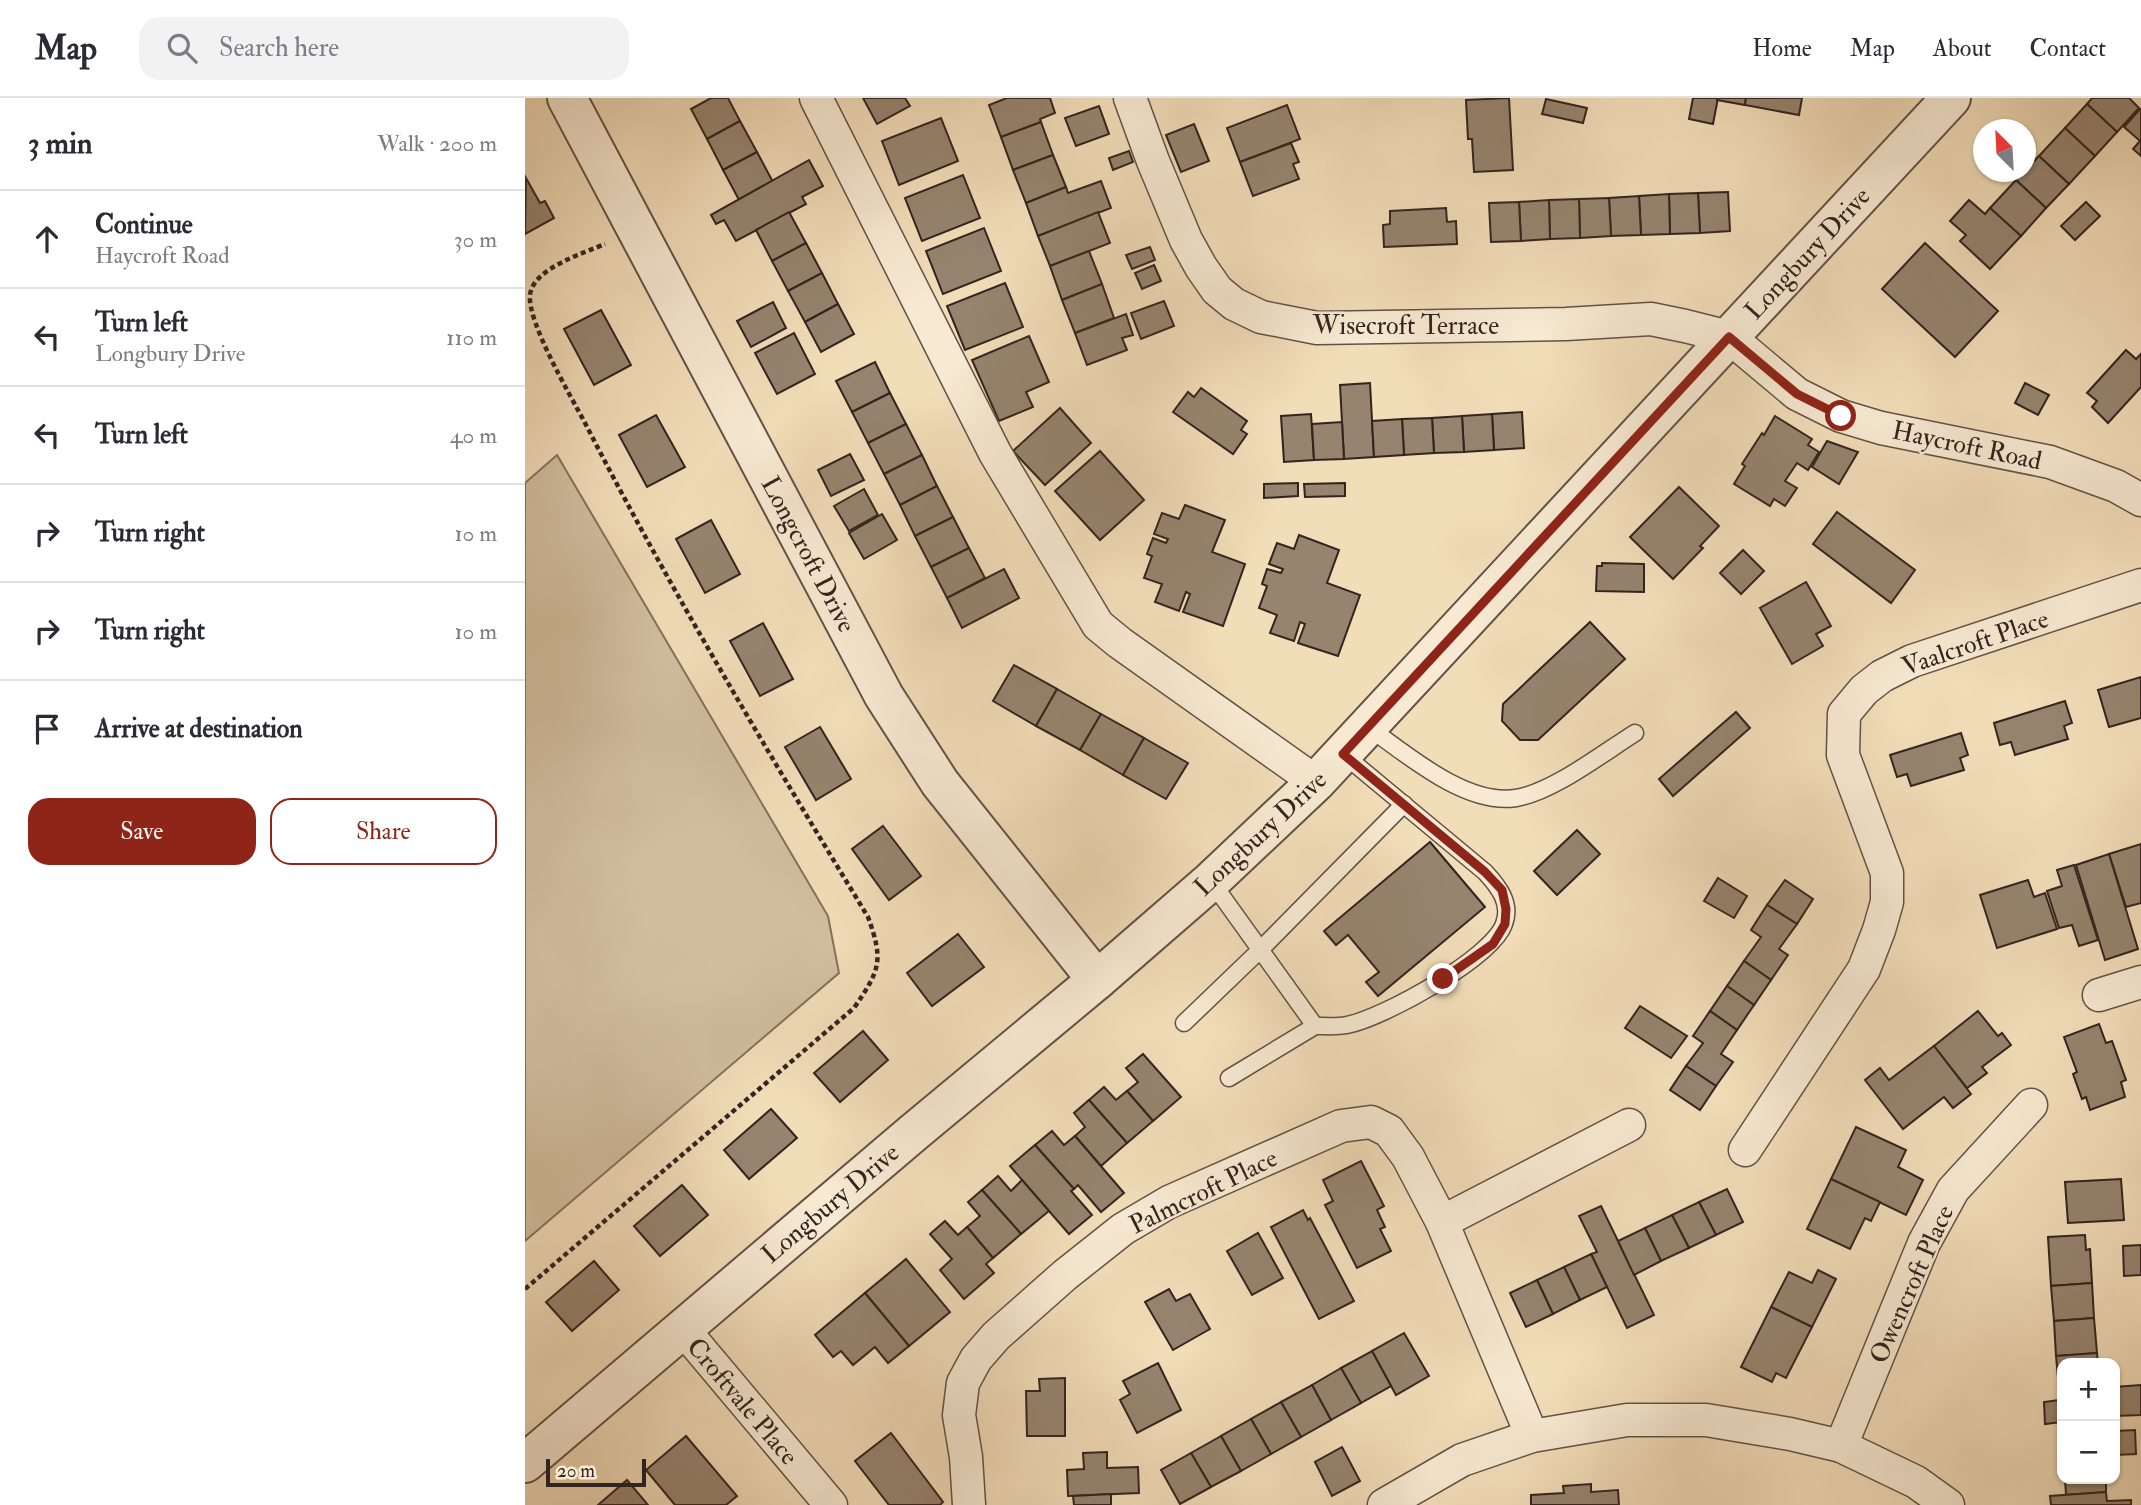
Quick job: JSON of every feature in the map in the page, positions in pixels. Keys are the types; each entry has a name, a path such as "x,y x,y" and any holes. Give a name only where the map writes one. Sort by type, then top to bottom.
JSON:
{"street":[{"name":"Longcroft Drive","path":"567,98 884,696 940,783 1097,980"},
{"path":"816,98 995,453 1098,625 1316,782"},
{"name":"Wisecroft Terrace","path":"1130,98 1186,240 1201,267 1217,290 1234,304 1261,317 1317,328 1566,324 1651,319 1729,337"},
{"name":"Longbury Drive","path":"525,1463 1097,980 1211,881 1316,782 1951,98"},
{"name":"Haycroft Road","path":"1729,337 1797,394 1841,416 1881,428 2050,462 2116,486 2141,500"},
{"name":"Vaalcroft Place","path":"1745,1150 1864,969 1887,902 1887,873 1843,755 1844,714 1864,690 1882,676 1912,661 2141,585"},
{"path":"2099,995 2141,982"},
{"name":"Owencroft Place","path":"1841,1446 1924,1243 1953,1191 2031,1105"},
{"name":"Palmcroft Place","path":"969,1505 966,1457 959,1415 963,1384 976,1359 996,1336 1065,1275 1123,1229 1169,1202 1341,1126 1371,1122 1389,1131 1408,1157 1442,1222 1532,1436"},
{"path":"1442,1222 1629,1125"},
{"name":"Croftvale Place","path":"683,1329 831,1505"},
{"path":"1384,1505 1461,1460 1532,1436 1627,1420 1706,1420 1790,1434 1841,1446 1916,1482 1948,1505"}],"lane":[{"path":"1355,741 1443,780 1490,796 1515,798 1546,787 1635,733"},
{"path":"1229,1078 1315,1026 1347,1025 1383,1013 1443,979 1493,944 1505,924 1506,909 1502,890 1485,872 1404,804 1355,741"},
{"path":"1184,1023 1404,804"},
{"path":"1211,881 1315,1026"}],"path":[{"path":"525,1289 854,1008 873,981 878,963 877,943 869,917 757,734 633,517 548,352 532,312 530,295 533,286 548,269 636,230"}],"shaded area":[{"path":"557,455 828,916 839,973 525,1241 525,483"}],"building":[{"path":"711,98 728,98 740,121 707,139 691,109"},
{"path":"863,98 905,98 910,106 877,124"},
{"path":"1007,98 1050,98 1055,113 1040,119 1041,122 1001,137 989,105"},
{"path":"1509,98 1513,170 1474,172 1472,139 1468,139 1466,100"},
{"path":"1693,98 1718,98 1713,124 1689,119"},
{"path":"1746,98 1745,105 1717,100"},
{"path":"1746,98 1802,98 1799,115 1745,105"},
{"path":"2092,98 2129,98 2139,108 2117,132 2087,104"},
{"path":"1546,99 1587,108 1583,123 1542,114"},
{"path":"2087,104 2117,132 2095,156 2065,128"},
{"path":"1287,105 1300,139 1240,162 1227,128"},
{"path":"1099,106 1109,134 1076,146 1065,118"},
{"path":"2140,109 2141,156 2133,149 2140,141 2124,127"},
{"path":"941,118 958,161 899,185 882,141"},
{"path":"740,121 757,152 723,170 707,139"},
{"path":"1041,122 1053,155 1013,170 1001,137"},
{"path":"1194,124 1209,161 1181,172 1166,135"},
{"path":"2065,128 2095,156 2069,184 2039,156"},
{"path":"1291,143 1299,162 1293,164 1299,179 1253,196 1240,162"},
{"path":"1129,151 1133,162 1113,170 1109,158"},
{"path":"757,152 773,182 739,200 723,170"},
{"path":"1053,155 1066,187 1026,203 1013,170"},
{"path":"2039,156 2069,184 2046,208 2018,182 2036,182 2036,159"},
{"path":"809,160 823,186 802,197 806,204 736,241 724,220 716,224 711,215"},
{"path":"963,175 980,218 922,241 905,198"},
{"path":"526,178 540,203 545,201 554,218 525,234"},
{"path":"1101,181 1111,208 1038,236 1026,203 1066,187 1068,193"},
{"path":"2014,182 2018,182 2046,208 2021,236 1990,208"},
{"path":"1728,192 1730,231 1700,233 1698,193"},
{"path":"1698,193 1700,233 1670,234 1669,194"},
{"path":"1669,194 1670,234 1641,235 1639,196"},
{"path":"1639,196 1641,235 1611,236 1609,198"},
{"path":"1609,198 1611,236 1580,238 1579,199"},
{"path":"1579,199 1580,238 1550,239 1549,200"},
{"path":"1549,200 1550,239 1521,241 1519,202"},
{"path":"1969,200 1985,214 1990,208 2021,236 1990,269 1960,241 1966,235 1950,221"},
{"path":"1519,202 1521,241 1491,242 1489,203"},
{"path":"2086,202 2100,216 2075,240 2061,226"},
{"path":"1446,208 1447,222 1456,221 1457,244 1384,247 1383,225 1390,224 1390,211"},
{"path":"789,212 806,243 772,261 756,230"},
{"path":"1098,212 1110,243 1050,266 1038,236"},
{"path":"984,228 1001,271 943,294 926,251"},
{"path":"806,243 822,273 788,291 772,261"},
{"path":"1925,243 1998,311 1955,357 1882,289"},
{"path":"1150,247 1155,260 1132,269 1126,255"},
{"path":"1089,251 1102,284 1062,300 1050,266"},
{"path":"1154,265 1161,281 1142,289 1135,273"},
{"path":"822,273 838,304 805,322 788,291"},
{"path":"1005,283 1023,327 965,350 947,306"},
{"path":"1102,284 1114,318 1075,333 1062,300"},
{"path":"1164,301 1174,326 1141,339 1131,313"},
{"path":"773,302 786,328 751,347 737,321"},
{"path":"838,304 854,334 821,352 805,322"},
{"path":"601,310 631,365 594,385 564,329"},
{"path":"1126,314 1133,335 1122,338 1127,350 1087,365 1075,333"},
{"path":"794,333 815,374 777,394 755,353"},
{"path":"1029,336 1049,382 1026,392 1033,407 999,421 972,360"},
{"path":"2126,350 2136,359 2141,354 2141,387 2108,423 2092,407 2097,401 2087,393"},
{"path":"875,362 890,393 852,412 836,381"},
{"path":"1370,383 1374,457 1344,459 1340,385"},
{"path":"2025,383 2049,395 2038,415 2015,403"},
{"path":"1201,388 1247,421 1241,430 1247,434 1233,454 1173,412 1188,392 1194,397"},
{"path":"890,393 906,424 868,443 852,412"},
{"path":"1060,408 1091,443 1045,485 1013,451"},
{"path":"1522,412 1524,448 1494,450 1492,414"},
{"path":"1311,414 1314,460 1284,462 1281,416"},
{"path":"1492,414 1494,450 1464,452 1462,416"},
{"path":"656,415 685,467 647,487 619,435"},
{"path":"1462,416 1464,452 1434,453 1432,418"},
{"path":"1775,416 1812,439 1808,445 1819,452 1808,470 1797,463 1785,481 1797,488 1785,506 1774,499 1770,506 1734,484 1745,466 1742,464"},
{"path":"1432,418 1434,453 1404,455 1402,419"},
{"path":"1402,419 1404,455 1374,457 1372,421"},
{"path":"1342,422 1344,459 1314,460 1312,424"},
{"path":"906,424 922,455 884,474 868,443"},
{"path":"1827,441 1858,452 1839,484 1812,467"},
{"path":"1100,451 1144,500 1100,540 1055,491"},
{"path":"850,454 864,480 831,496 818,470"},
{"path":"922,455 937,486 900,505 884,474"},
{"path":"1298,483 1298,496 1264,498 1264,484"},
{"path":"1345,483 1345,496 1305,497 1304,484"},
{"path":"937,486 953,517 915,536 900,505"},
{"path":"1679,487 1719,526 1700,546 1703,548 1673,579 1630,537"},
{"path":"864,489 878,515 849,531 834,506"},
{"path":"1185,505 1225,520 1212,552 1245,564 1223,626 1183,612 1190,594 1186,592 1179,611 1155,602 1162,584 1144,578 1152,556 1147,554 1153,538 1166,543 1168,539 1154,534 1162,513 1179,519"},
{"path":"1837,512 1915,570 1891,603 1813,544"},
{"path":"882,514 897,540 864,559 849,533"},
{"path":"953,517 969,548 931,567 915,536"},
{"path":"711,520 740,574 705,593 676,539"},
{"path":"1299,535 1339,550 1327,583 1360,595 1338,656 1298,643 1305,624 1300,622 1294,641 1270,633 1277,615 1259,608 1267,586 1262,584 1267,569 1281,573 1283,569 1269,564 1277,543 1294,549"},
{"path":"969,548 985,578 947,598 931,567"},
{"path":"1743,550 1764,571 1741,594 1720,573"},
{"path":"1602,563 1644,564 1644,592 1596,591 1597,566 1602,566"},
{"path":"1004,569 1019,598 962,628 947,598"},
{"path":"1806,582 1831,626 1816,634 1823,646 1792,664 1760,608"},
{"path":"1590,622 1625,659 1538,740 1520,740 1502,721 1503,704"},
{"path":"763,623 793,679 760,696 730,641"},
{"path":"1014,665 1057,689 1036,726 993,701"},
{"path":"2141,677 2141,718 2109,727 2098,690"},
{"path":"1057,689 1101,714 1080,750 1036,726"},
{"path":"2065,701 2072,723 2064,726 2068,739 2015,755 2011,742 2000,745 1994,723"},
{"path":"1736,712 1750,728 1673,796 1659,779"},
{"path":"1101,714 1144,738 1123,775 1080,750"},
{"path":"820,727 851,779 816,800 785,747"},
{"path":"1961,733 1968,755 1960,758 1964,770 1911,786 1907,774 1897,777 1890,755"},
{"path":"1144,738 1188,763 1166,799 1123,775"},
{"path":"883,826 921,876 889,900 852,849"},
{"path":"1577,830 1600,854 1557,895 1534,871"},
{"path":"1430,842 1485,907 1378,996 1366,982 1379,972 1348,935 1336,945 1324,931"},
{"path":"2141,844 2141,903 2126,907 2109,854"},
{"path":"2109,854 2138,949 2105,960 2076,865"},
{"path":"2074,865 2098,940 2079,946 2072,925 2059,928 2047,891 2062,886 2057,870"},
{"path":"1718,878 1747,896 1734,918 1704,901"},
{"path":"1785,880 1813,899 1797,924 1767,905"},
{"path":"2028,880 2034,897 2045,893 2057,929 1997,948 1980,895"},
{"path":"1767,905 1797,924 1779,949 1788,955 1771,980 1744,961 1761,937 1751,930"},
{"path":"958,934 984,967 932,1006 907,973"},
{"path":"1744,961 1771,980 1754,1005 1727,986"},
{"path":"1727,986 1754,1005 1737,1030 1710,1011"},
{"path":"1640,1006 1687,1036 1671,1058 1625,1028"},
{"path":"1710,1011 1737,1030 1721,1054 1733,1062 1716,1086 1686,1066 1703,1043 1693,1036"},
{"path":"1978,1011 1998,1036 2002,1033 2011,1045 1982,1067 1987,1073 1967,1088 1934,1046"},
{"path":"2099,1024 2106,1043 2112,1041 2126,1080 2121,1082 2125,1097 2090,1110 2086,1097 2082,1099 2073,1074 2077,1072 2064,1037"},
{"path":"863,1031 888,1060 840,1102 814,1073"},
{"path":"1934,1046 1971,1094 1953,1108 1944,1097 1903,1129 1865,1080 1880,1068 1889,1080"},
{"path":"1143,1054 1181,1097 1153,1121 1127,1091 1138,1082 1126,1068"},
{"path":"1686,1066 1716,1086 1700,1110 1670,1090"},
{"path":"1104,1087 1116,1100 1127,1091 1153,1121 1127,1143 1089,1100"},
{"path":"1089,1100 1127,1143 1101,1166 1075,1136 1085,1127 1074,1113"},
{"path":"771,1109 797,1138 749,1179 724,1150"},
{"path":"1856,1127 1906,1150 1898,1167 1923,1180 1906,1215 1831,1179"},
{"path":"1052,1131 1064,1145 1075,1136 1124,1193 1101,1212 1078,1185 1074,1189 1035,1145"},
{"path":"1035,1145 1074,1189 1071,1191 1092,1215 1069,1234 1010,1166"},
{"path":"1361,1161 1384,1206 1377,1210 1385,1227 1380,1229 1391,1251 1357,1268 1325,1205 1333,1201 1323,1180"},
{"path":"998,1176 1011,1191 1022,1180 1049,1211 1021,1234 982,1190"},
{"path":"1831,1179 1880,1202 1871,1221 1865,1218 1850,1249 1807,1229"},
{"path":"2121,1179 2124,1220 2068,1223 2065,1182"},
{"path":"682,1185 708,1215 660,1256 634,1226"},
{"path":"1727,1189 1743,1222 1716,1235 1699,1202"},
{"path":"982,1190 1021,1234 993,1258 967,1227 980,1216 968,1202"},
{"path":"1699,1202 1716,1235 1689,1248 1672,1215"},
{"path":"1601,1206 1654,1315 1627,1328 1591,1254 1597,1252 1579,1216"},
{"path":"1303,1210 1308,1220 1310,1218 1354,1301 1319,1319 1271,1227"},
{"path":"1672,1215 1689,1248 1661,1261 1645,1228"},
{"path":"945,1221 958,1235 967,1227 993,1258 986,1264 994,1273 964,1299 940,1270 952,1259 930,1234"},
{"path":"1645,1228 1661,1261 1634,1275 1618,1241"},
{"path":"1258,1233 1283,1278 1252,1295 1227,1251"},
{"path":"2085,1235 2086,1250 2090,1249 2092,1283 2051,1286 2048,1237"},
{"path":"2141,1245 2141,1275 2124,1276 2123,1246"},
{"path":"1591,1254 1607,1287 1580,1300 1564,1267"},
{"path":"906,1259 950,1312 909,1346 865,1293"},
{"path":"594,1261 619,1290 572,1331 546,1302"},
{"path":"1564,1267 1580,1300 1553,1314 1537,1280"},
{"path":"1818,1270 1836,1279 1812,1327 1771,1307 1789,1272 1812,1283"},
{"path":"1537,1280 1553,1314 1526,1327 1510,1293"},
{"path":"2092,1283 2094,1318 2054,1321 2051,1286"},
{"path":"1169,1289 1176,1301 1190,1294 1210,1329 1173,1350 1145,1302"},
{"path":"865,1293 909,1346 888,1363 875,1347 853,1365 841,1351 833,1357 815,1335"},
{"path":"1771,1307 1812,1327 1786,1378 1776,1373 1772,1382 1741,1367"},
{"path":"2094,1318 2097,1353 2056,1356 2054,1321"},
{"path":"1404,1333 1429,1376 1396,1395 1372,1351"},
{"path":"1372,1351 1391,1386 1361,1403 1341,1368"},
{"path":"2097,1353 2098,1358 2057,1358 2057,1367 2056,1356"},
{"path":"1158,1363 1181,1410 1137,1433 1120,1400 1130,1394 1123,1381"},
{"path":"1341,1368 1361,1403 1331,1420 1312,1385"},
{"path":"1065,1378 1065,1436 1027,1436 1026,1391 1040,1391 1039,1379"},
{"path":"1312,1385 1331,1420 1301,1437 1281,1402"},
{"path":"2141,1385 2141,1415 2120,1416 2120,1387"},
{"path":"2057,1400 2057,1422 2045,1424 2044,1402"},
{"path":"1281,1402 1301,1437 1271,1454 1251,1419"},
{"path":"1251,1419 1271,1454 1241,1471 1221,1436"},
{"path":"2135,1430 2136,1454 2120,1455 2120,1431"},
{"path":"891,1433 943,1502 940,1505 889,1505 855,1461"},
{"path":"686,1436 737,1496 726,1505 675,1505 646,1470"},
{"path":"1221,1436 1241,1471 1211,1487 1191,1453"},
{"path":"1342,1447 1360,1481 1332,1496 1315,1462"},
{"path":"1107,1452 1107,1468 1138,1467 1139,1493 1068,1496 1067,1470 1084,1469 1083,1453"},
{"path":"1191,1453 1211,1487 1180,1504 1161,1470"},
{"path":"627,1480 648,1505 598,1505"},
{"path":"1591,1484 1591,1492 1618,1490 1619,1505 1531,1505 1531,1495 1564,1493 1563,1486"},
{"path":"2065,1484 2106,1484 2106,1492 2066,1495"},
{"path":"2106,1492 2107,1501 2131,1500 2131,1505 2051,1505 2050,1496"},
{"path":"1111,1494 1111,1505 1074,1505 1073,1496"}],"route":[{"path":"1443,979 1493,944 1505,924 1506,909 1502,890 1485,872 1343,754 1729,337 1797,394 1841,416"}]}
